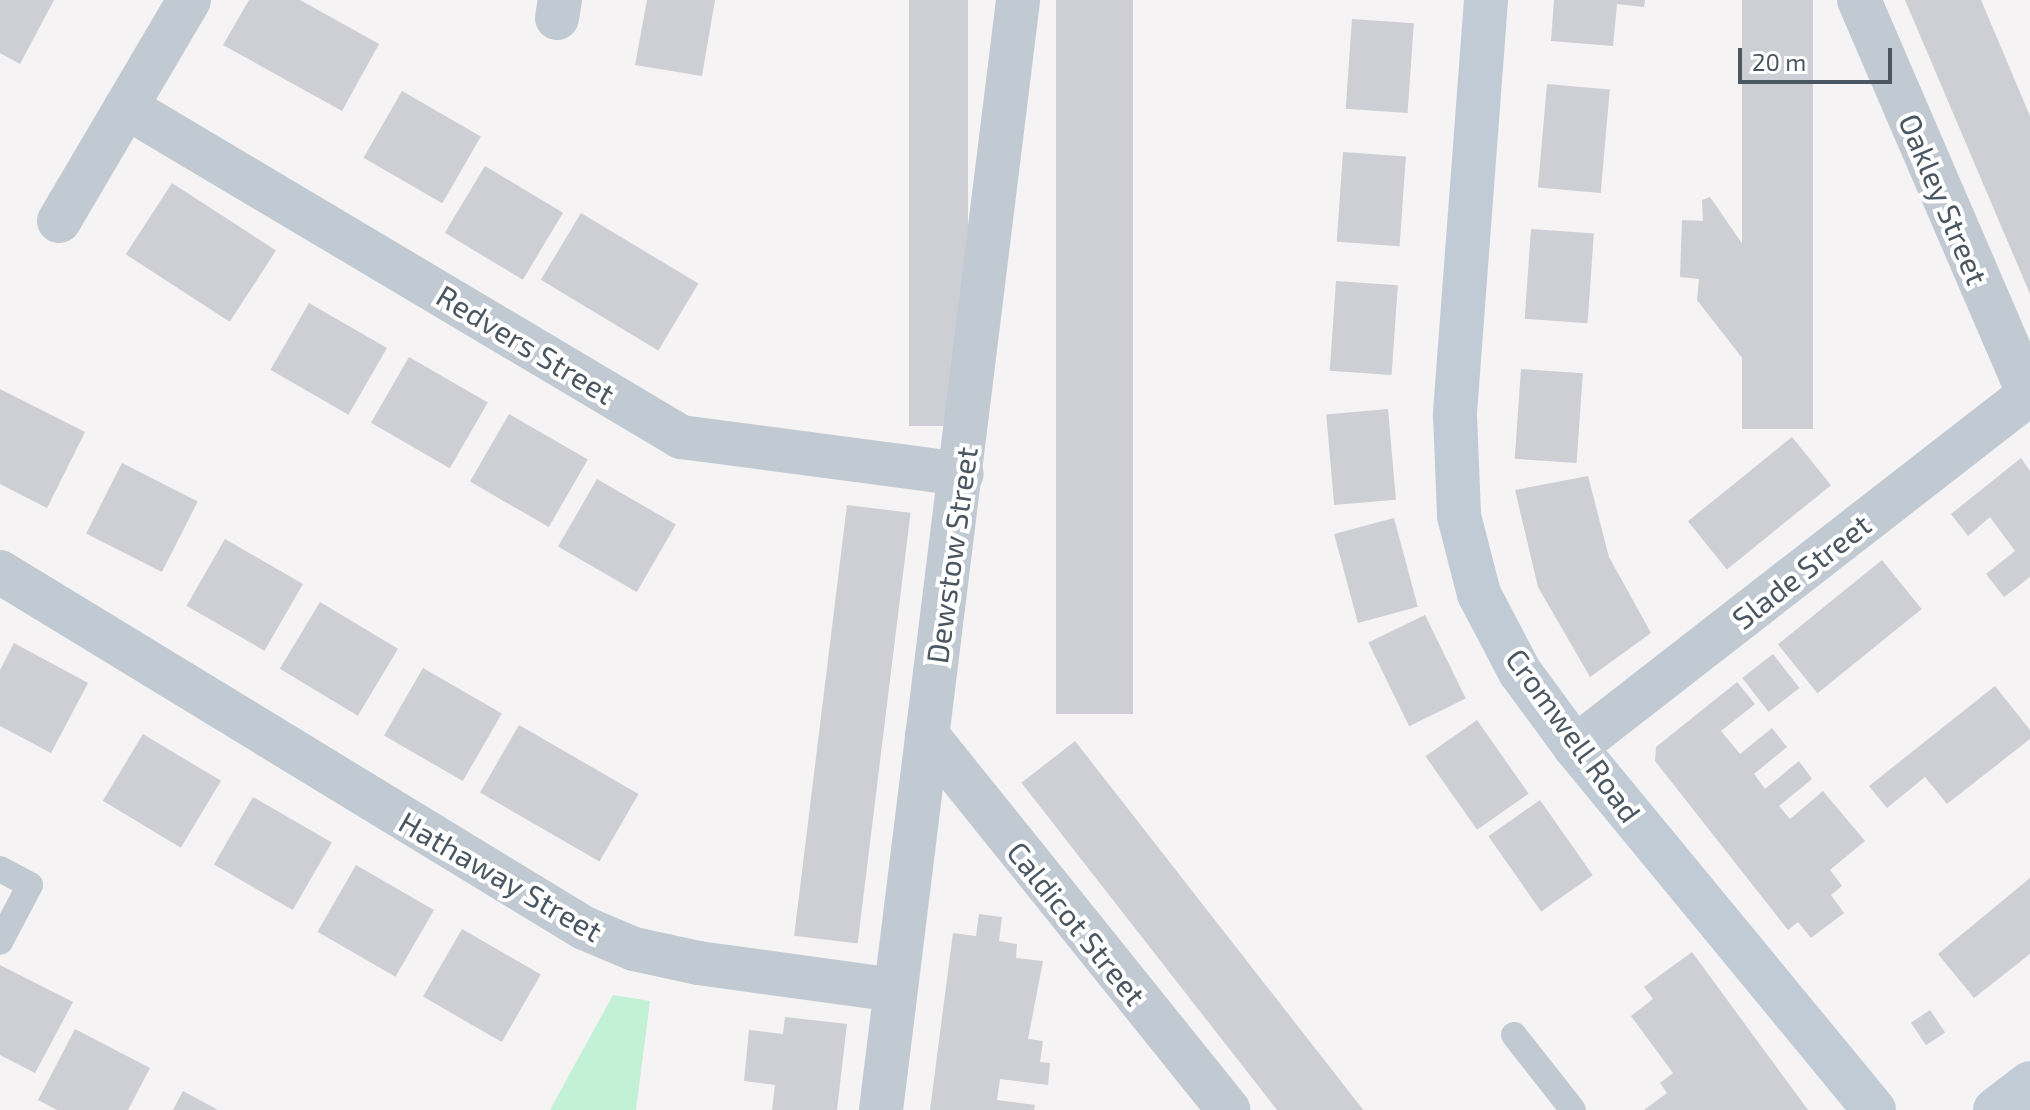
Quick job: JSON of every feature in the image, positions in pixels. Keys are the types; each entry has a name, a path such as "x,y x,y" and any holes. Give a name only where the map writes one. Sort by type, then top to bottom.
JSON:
{"street":[{"path":"59,221 189,0"},
{"name":"Dewstow Street","path":"881,1110 962,474 1018,0"},
{"name":"Cromwell Road","path":"1486,0 1455,415 1459,516 1479,594 1520,672 1575,747 1874,1110"},
{"name":"Oakley Street","path":"1859,0 2029,396"},
{"name":"Redvers Street","path":"126,107 681,437 962,474"},
{"name":"Slade Street","path":"1575,747 2029,396"},
{"name":"Hathaway Street","path":"0,572 584,928 634,949 698,963 895,990"},
{"name":"Caldicot Street","path":"927,735 1228,1110"},
{"path":"1995,1110 2030,1083"}],"lane":[{"path":"0,869 30,885 0,942"},
{"path":"1514,1035 1573,1110"}],"green space":[{"path":"613,995 650,1001 636,1110 550,1110"}],"building":[{"path":"0,0 54,0 20,64 0,53"},
{"path":"249,0 300,0 379,44 342,111 223,45"},
{"path":"647,0 715,0 702,76 635,65"},
{"path":"909,0 968,0 968,426 909,426"},
{"path":"1056,0 1133,0 1133,714 1056,714"},
{"path":"1554,0 1645,0 1644,7 1617,4 1613,46 1551,41"},
{"path":"1742,0 1813,0 1813,429 1742,429"},
{"path":"1905,0 1981,0 2030,116 2030,294"},
{"path":"1352,19 1414,23 1408,113 1346,109"},
{"path":"1547,84 1610,89 1601,193 1538,188"},
{"path":"402,91 481,136 442,203 364,158"},
{"path":"1343,152 1406,156 1400,246 1337,242"},
{"path":"485,166 563,213 523,280 445,233"},
{"path":"172,183 276,251 230,322 126,254"},
{"path":"1710,197 1790,313 1801,309 1810,329 1753,372 1697,300 1699,279 1680,277 1682,220 1703,221 1702,200"},
{"path":"581,213 698,284 658,350 541,280"},
{"path":"1531,229 1594,233 1588,323 1525,319"},
{"path":"1336,281 1398,285 1392,375 1330,371"},
{"path":"309,303 387,348 348,415 270,370"},
{"path":"409,357 488,402 450,468 371,423"},
{"path":"1521,369 1583,373 1577,463 1515,459"},
{"path":"0,389 85,432 47,508 0,484"},
{"path":"1388,409 1396,500 1334,505 1326,414"},
{"path":"509,414 588,459 549,527 470,482"},
{"path":"1792,437 1831,485 1727,570 1688,521"},
{"path":"2021,458 2030,471 2030,577 2004,597 1986,574 2015,551 1990,517 1968,536 1951,514"},
{"path":"122,463 198,502 162,572 86,533"},
{"path":"1588,476 1609,557 1651,633 1590,677 1538,587 1515,490"},
{"path":"597,479 676,524 637,592 558,547"},
{"path":"847,505 911,513 858,944 794,936"},
{"path":"1394,518 1418,607 1358,623 1334,534"},
{"path":"225,539 303,584 264,651 186,606"},
{"path":"1882,560 1922,609 1818,693 1778,644"},
{"path":"320,602 398,649 358,716 280,669"},
{"path":"1425,615 1466,699 1409,726 1368,643"},
{"path":"14,643 88,683 51,753 0,726 0,670"},
{"path":"1773,654 1799,688 1769,712 1742,678"},
{"path":"423,668 502,714 463,781 384,736"},
{"path":"1737,682 1755,704 1721,731 1740,754 1772,728 1787,747 1754,774 1765,789 1799,761 1812,779 1779,806 1790,819 1823,791 1865,841 1830,870 1842,886 1831,895 1844,913 1811,938 1798,922 1788,930 1655,761 1656,747"},
{"path":"1995,686 2030,730 2030,739 1947,804 1925,777 1887,808 1869,786"},
{"path":"1477,720 1529,794 1477,830 1425,756"},
{"path":"519,725 639,794 600,862 480,793"},
{"path":"143,734 221,781 181,848 103,801"},
{"path":"1075,741 1363,1110 1277,1110 1021,783"},
{"path":"253,797 332,842 293,910 214,865"},
{"path":"1540,800 1593,875 1541,911 1488,836"},
{"path":"356,865 434,910 395,977 318,932"},
{"path":"2030,878 2030,954 1974,998 1938,954"},
{"path":"979,914 1002,917 999,941 1017,944 1016,958 1043,961 1028,1039 1043,1041 1040,1062 1050,1063 1048,1085 1000,1079 997,1100 1035,1105 1034,1110 930,1110 953,933 976,936"},
{"path":"462,929 541,974 502,1042 423,997"},
{"path":"1692,952 1808,1110 1644,1110 1667,1093 1660,1083 1673,1073 1631,1016 1653,999 1644,987"},
{"path":"0,965 73,1002 35,1073 0,1055"},
{"path":"1930,1010 1945,1032 1926,1045 1911,1023"},
{"path":"785,1017 847,1024 837,1110 772,1110 775,1085 744,1081 749,1030 783,1034"},
{"path":"75,1029 150,1068 128,1110 57,1110 38,1100"},
{"path":"183,1091 218,1110 173,1110"}]}
